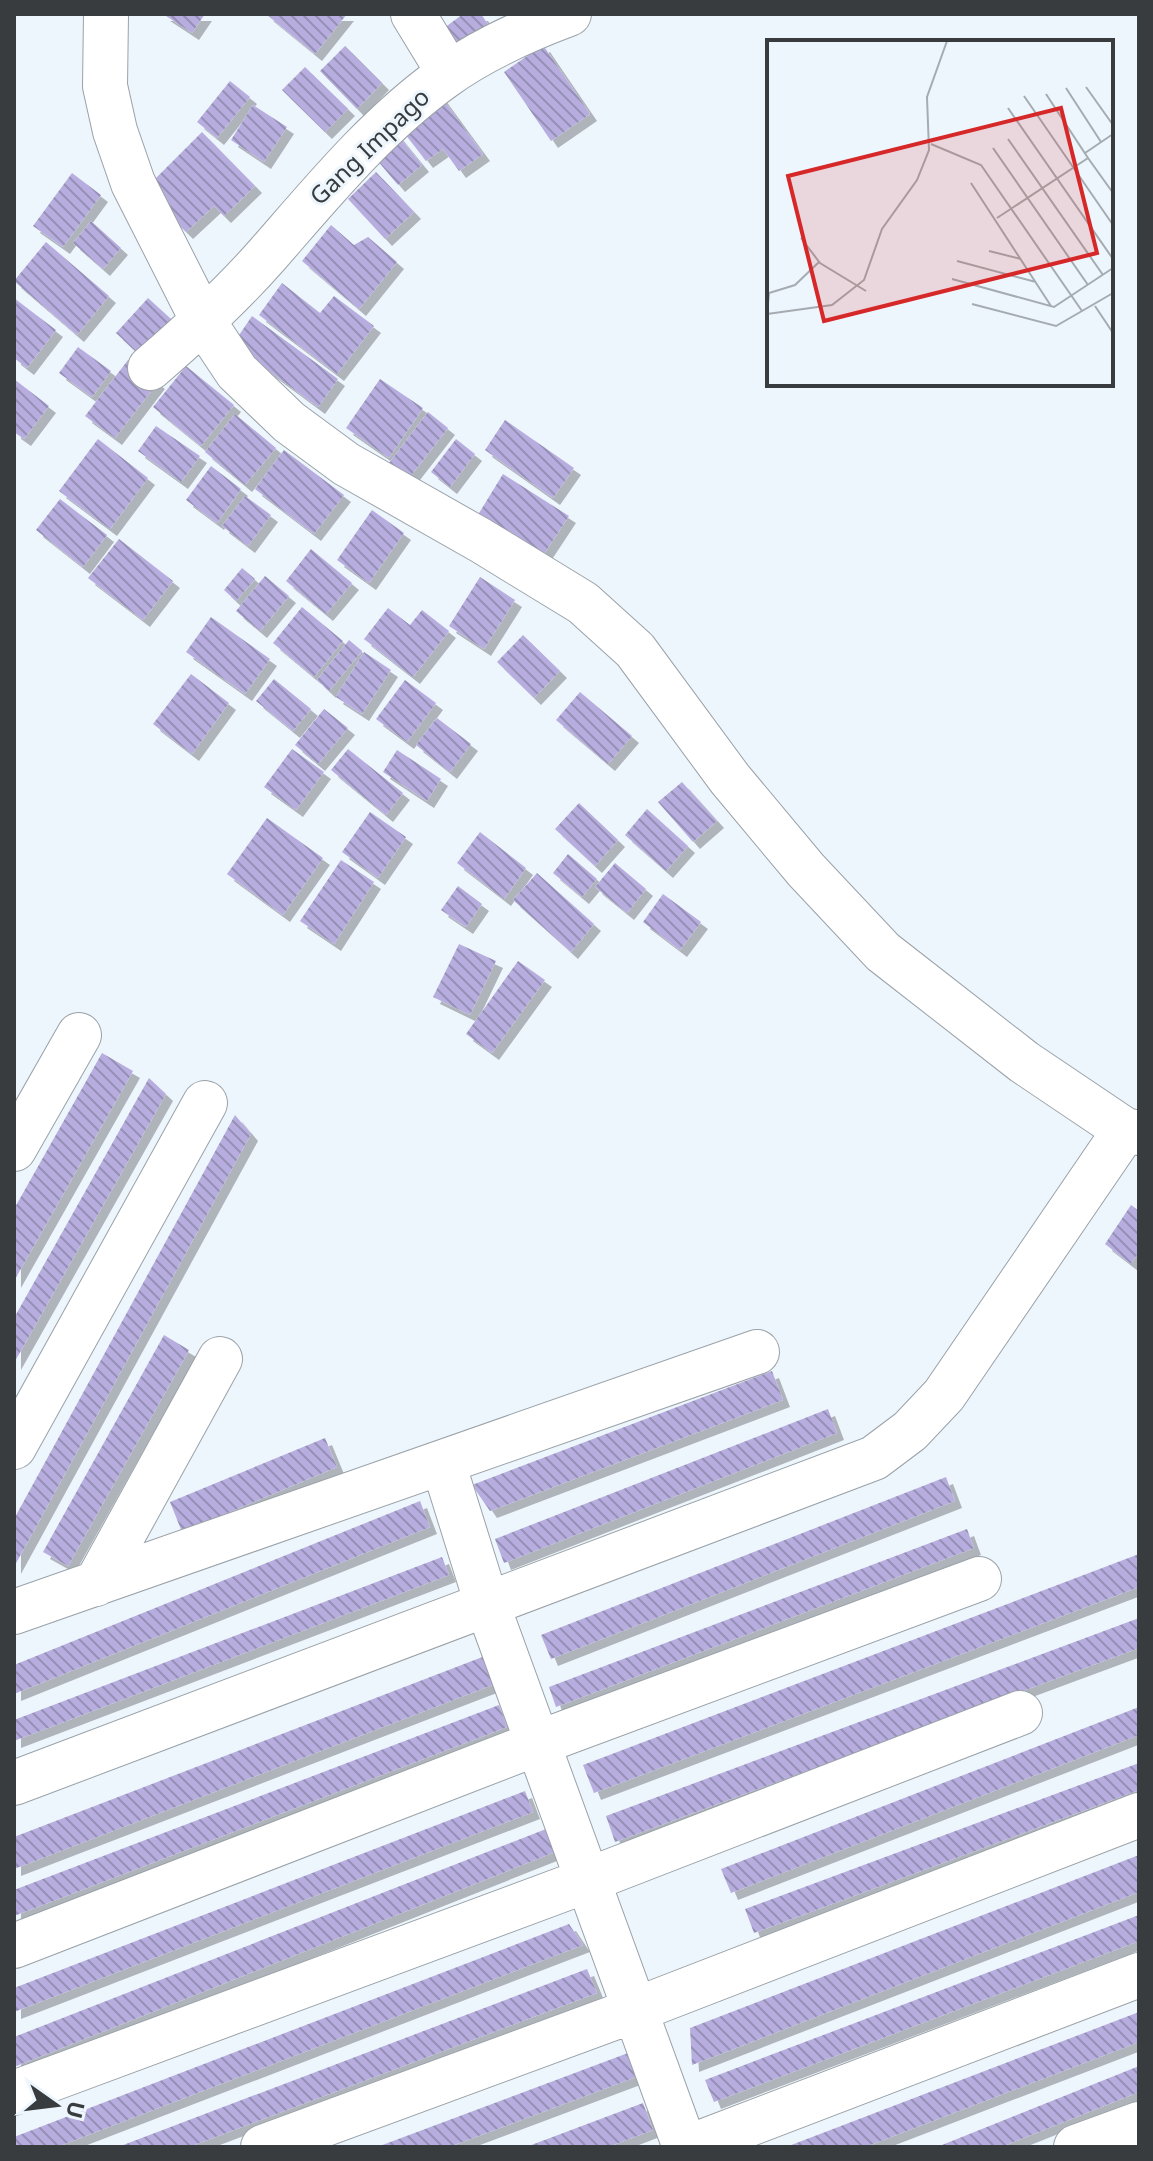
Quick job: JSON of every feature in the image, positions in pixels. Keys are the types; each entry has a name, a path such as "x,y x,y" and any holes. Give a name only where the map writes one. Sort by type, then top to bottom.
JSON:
{"street":[{"path":"14,1783 874,1458 910,1431 944,1395 1132,1132 1024,1062 883,952 806,870 730,779 635,650 583,603 346,464 289,422 237,372 203,321 133,183 115,131 105,86 106,14"},
{"path":"413,14 449,73"},
{"name":"Gang Impago","path":"150,368 203,321 266,256 377,133 449,73 488,50 569,14"},
{"path":"14,1149 79,1035"},
{"path":"14,1447 205,1103"},
{"path":"14,1612 445,1471 757,1352"},
{"path":"96,1584 220,1359"},
{"path":"445,1471 487,1604 687,2147 1139,1975"},
{"path":"14,1946 538,1743 979,1579"},
{"path":"14,2093 588,1880 1020,1713"},
{"path":"263,2147 635,2010 1139,1815"},
{"path":"1076,2147 1139,2124"}],"building":[{"path":"163,14 205,14 192,33"},
{"path":"266,14 347,14 315,54"},
{"path":"463,14 481,14 494,33 454,61 436,34"},
{"path":"543,45 590,114 551,141 504,72"},
{"path":"345,46 382,83 357,109 320,71"},
{"path":"305,67 348,109 325,132 282,90"},
{"path":"230,81 250,97 217,138 197,122"},
{"path":"439,94 483,154 459,171 443,149 426,161 398,125"},
{"path":"253,105 287,127 264,162 231,140"},
{"path":"202,132 255,186 224,216 214,206 186,232 144,190"},
{"path":"396,133 422,165 398,185 371,153"},
{"path":"376,172 414,212 385,239 348,199"},
{"path":"72,173 101,195 63,247 33,226"},
{"path":"91,221 121,248 103,269 73,243"},
{"path":"331,225 354,245 368,237 397,262 359,309 302,261"},
{"path":"46,242 109,296 77,335 14,281"},
{"path":"282,283 320,313 334,296 374,326 337,374 259,315"},
{"path":"14,298 56,330 27,368 14,358"},
{"path":"148,298 181,328 148,363 116,333"},
{"path":"252,316 338,379 318,407 233,344"},
{"path":"78,347 111,371 92,397 59,373"},
{"path":"128,360 158,382 115,438 85,416"},
{"path":"186,366 234,405 201,446 153,407"},
{"path":"14,379 49,406 24,439 14,432"},
{"path":"380,379 423,408 389,458 346,428"},
{"path":"428,412 448,428 406,482 386,467"},
{"path":"235,414 276,448 245,485 205,452"},
{"path":"505,420 574,468 553,498 485,450"},
{"path":"156,426 200,456 181,482 138,451"},
{"path":"98,439 148,478 110,529 59,491"},
{"path":"456,439 475,454 450,487 431,472"},
{"path":"284,450 344,495 314,534 255,489"},
{"path":"211,466 241,489 217,523 186,500"},
{"path":"503,474 569,516 540,560 476,518"},
{"path":"245,496 271,515 248,546 222,526"},
{"path":"60,499 107,535 83,567 36,530"},
{"path":"372,510 404,533 369,583 337,560"},
{"path":"119,539 173,581 143,620 88,578"},
{"path":"311,549 352,583 326,614 286,581"},
{"path":"242,568 255,579 236,601 224,590"},
{"path":"265,576 289,596 260,631 236,611"},
{"path":"480,577 515,600 484,649 449,626"},
{"path":"302,607 343,641 314,677 273,643"},
{"path":"388,608 410,625 422,610 449,631 413,677 364,639"},
{"path":"211,617 270,659 245,694 186,652"},
{"path":"523,635 560,671 534,698 497,662"},
{"path":"349,640 362,651 329,691 317,680"},
{"path":"364,652 391,670 362,714 336,697"},
{"path":"191,674 229,703 192,754 153,724"},
{"path":"274,679 311,709 293,731 256,701"},
{"path":"405,680 436,703 407,742 376,719"},
{"path":"580,692 632,736 608,764 556,720"},
{"path":"324,709 348,728 318,764 295,745"},
{"path":"437,718 471,744 450,772 416,745"},
{"path":"292,749 324,772 296,810 264,787"},
{"path":"348,749 403,793 386,815 331,770"},
{"path":"397,750 441,779 427,801 383,772"},
{"path":"682,782 717,821 693,842 658,802"},
{"path":"579,803 618,840 595,866 555,829"},
{"path":"647,809 688,846 666,871 625,835"},
{"path":"370,812 406,837 378,878 342,852"},
{"path":"267,818 323,858 283,915 227,874"},
{"path":"480,832 526,868 504,899 457,863"},
{"path":"568,854 597,879 582,897 553,873"},
{"path":"341,860 374,882 334,944 300,921"},
{"path":"615,863 646,889 627,913 595,887"},
{"path":"537,873 594,924 571,952 513,900"},
{"path":"458,886 482,904 466,927 441,910"},
{"path":"663,894 701,922 680,950 643,922"},
{"path":"459,944 496,961 470,1015 433,997"},
{"path":"518,961 545,980 492,1053 466,1034"},
{"path":"102,1053 133,1071 14,1281 14,1209"},
{"path":"149,1078 166,1094 14,1363 14,1318"},
{"path":"235,1115 251,1134 14,1567 14,1519"},
{"path":"1131,1205 1139,1211 1139,1252 1131,1264 1105,1244"},
{"path":"164,1335 189,1350 68,1566 43,1552"},
{"path":"772,1371 783,1400 490,1511 472,1485"},
{"path":"828,1409 837,1433 504,1563 495,1539"},
{"path":"325,1438 337,1467 182,1532 170,1502"},
{"path":"946,1477 955,1501 551,1659 541,1635"},
{"path":"420,1501 430,1527 14,1694 14,1665"},
{"path":"967,1529 974,1548 556,1707 549,1687"},
{"path":"1139,1554 1139,1587 594,1793 583,1765"},
{"path":"442,1557 449,1575 14,1741 14,1720"},
{"path":"1139,1618 1139,1648 615,1842 606,1816"},
{"path":"485,1656 495,1684 14,1869 14,1837"},
{"path":"499,1705 507,1727 14,1916 14,1890"},
{"path":"1139,1707 1139,1735 731,1893 721,1869"},
{"path":"1139,1763 1139,1790 754,1933 745,1909"},
{"path":"525,1791 533,1812 14,2012 14,1988"},
{"path":"546,1829 555,1852 14,2067 14,2037"},
{"path":"1139,1855 1139,1892 692,2065 690,2028"},
{"path":"1139,1915 1139,1941 714,2102 705,2080"},
{"path":"569,1924 583,1945 57,2147 14,2147 14,2137"},
{"path":"587,1969 597,1993 189,2147 118,2147"},
{"path":"1139,2012 1139,2042 865,2147 786,2147"},
{"path":"628,2053 636,2077 449,2147 377,2147"},
{"path":"1139,2066 1139,2092 1001,2147 937,2147"},
{"path":"643,2103 653,2130 608,2147 526,2147"}]}
